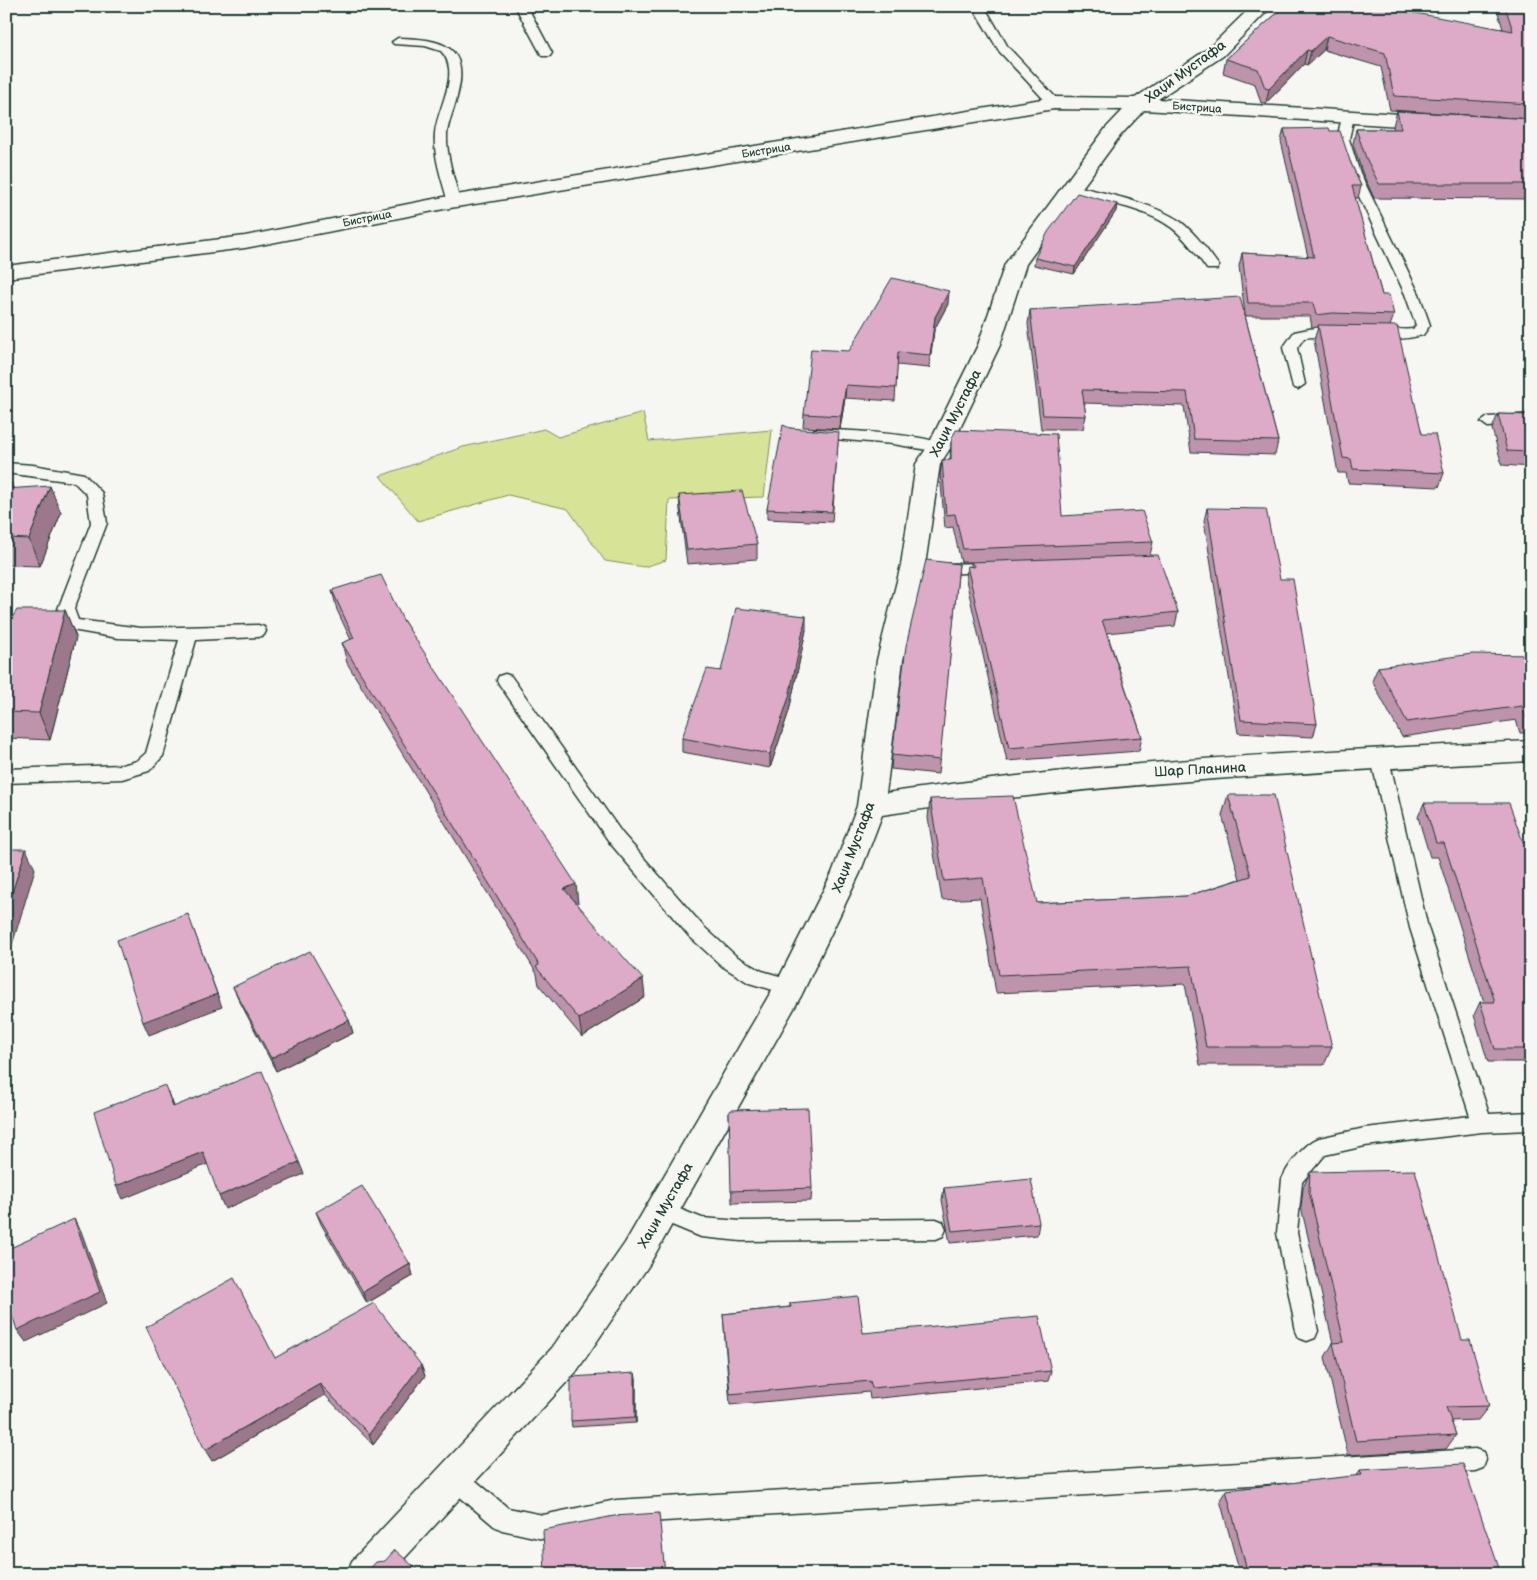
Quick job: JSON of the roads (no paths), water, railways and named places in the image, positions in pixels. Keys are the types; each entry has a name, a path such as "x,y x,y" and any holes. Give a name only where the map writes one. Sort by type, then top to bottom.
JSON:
{"street":[{"name":"Хаџи Мустафа","path":"365,1574 564,1360 637,1254 790,987 846,873 871,806 890,660 913,565 928,464 939,447 989,345 1016,264 1113,132 1139,104 1216,52 1263,6"},
{"name":"Бистрица","path":"6,272 245,242 454,202 1054,103 1139,104 1448,123"},
{"name":"Шар Планина","path":"871,806 950,792 1123,773 1531,751"}],"lane":[{"path":"521,6 546,53"},
{"path":"978,6 1003,49 1054,103"},
{"path":"398,42 429,42 445,48 453,57 455,72 452,94 443,118 441,136 454,202"},
{"path":"1298,384 1290,348 1299,335 1319,331 1403,335 1418,332 1423,325 1412,294 1354,172 1343,139 1348,117"},
{"path":"1072,189 1148,212 1174,224 1196,244 1212,266"},
{"path":"1488,422 1531,419"},
{"path":"804,434 893,439 939,447"},
{"path":"6,468 33,470 78,478 94,493 98,523 66,609 72,625 94,630 189,634 258,631"},
{"path":"913,565 943,570 1001,568"},
{"path":"6,776 122,772 144,766 154,756 189,634"},
{"path":"506,680 616,838 696,931 729,962 756,977 790,987"},
{"path":"1380,759 1419,928 1482,1122"},
{"path":"1307,1331 1287,1233 1292,1179 1320,1147 1365,1137 1482,1122 1531,1121"},
{"path":"662,1211 702,1227 741,1231 936,1229"},
{"path":"454,1478 502,1518 543,1527 616,1512 1475,1460"}]}
